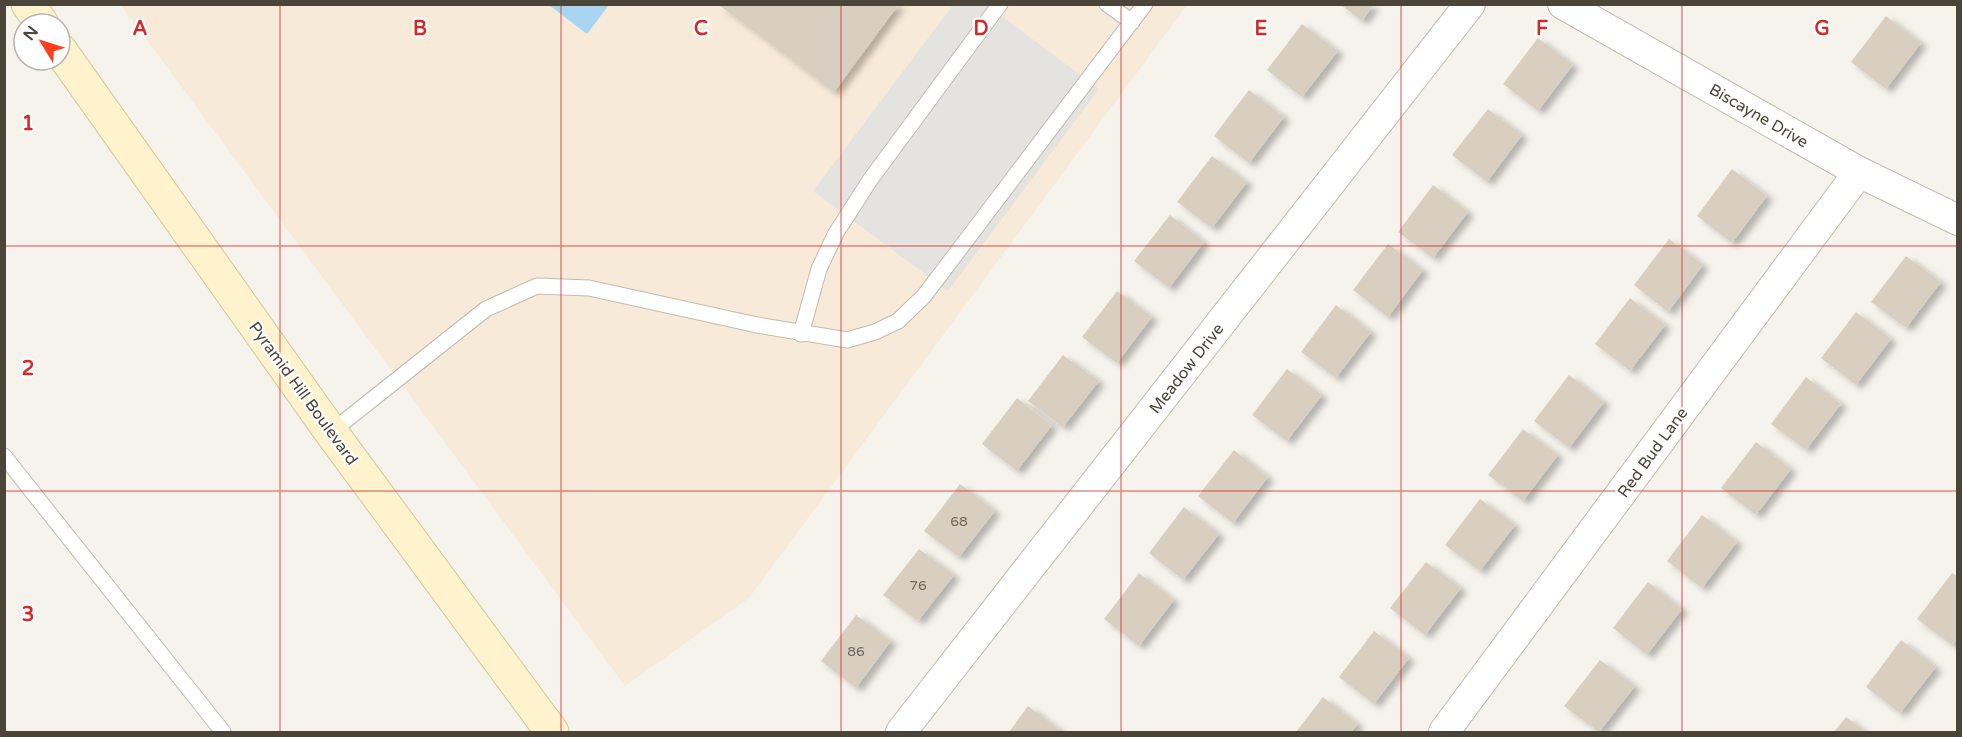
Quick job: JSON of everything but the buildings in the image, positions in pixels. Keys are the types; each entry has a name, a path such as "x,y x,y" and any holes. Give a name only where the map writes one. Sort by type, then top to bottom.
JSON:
{"main road":[{"name":"Pyramid Hill Boulevard","path":"72,67 331,432 552,732"}],"street":[{"name":"Meadow Drive","path":"901,732 1470,4"},
{"name":"Biscayne Drive","path":"1563,4 1859,172 1958,220"},
{"name":"Red Bud Lane","path":"1444,732 1859,172"}],"lane":[{"path":"801,334 819,269 836,232 870,180 1000,4"},
{"path":"1107,4 1132,22"},
{"path":"331,432 486,309 537,286 589,288 801,334 847,340 875,332 898,321 924,296 1145,4"},
{"path":"4,456 223,732"}],"shaded area":[{"path":"121,5 1187,5 749,598 625,686"},
{"path":"953,5 987,5 1099,89 948,291 813,191"}],"water":[{"path":"549,5 609,5 587,34"}]}
